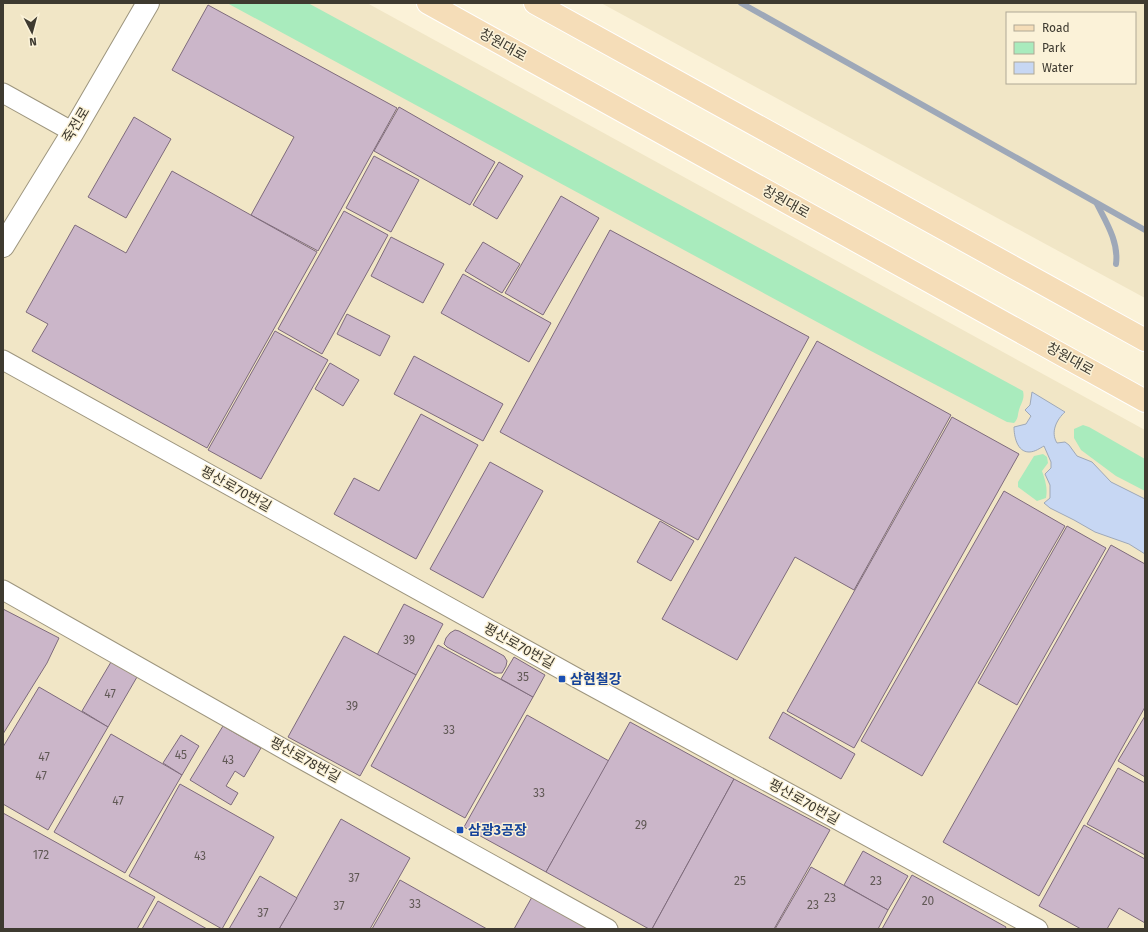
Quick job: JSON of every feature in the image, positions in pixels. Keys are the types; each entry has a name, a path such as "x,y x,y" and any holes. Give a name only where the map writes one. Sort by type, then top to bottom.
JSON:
{"main road":[{"name":"창원대로","path":"428,3 1145,401"},
{"path":"535,3 1145,340"}],"street":[{"name":"죽전로","path":"3,246 73,132 148,3"},
{"path":"3,93 73,132"},
{"name":"평산로70번길","path":"3,360 576,677 1038,929"},
{"name":"평산로78번길","path":"3,590 608,929"}],"shaded area":[{"path":"3,3 367,3 1145,430 1145,929 3,929"},
{"path":"601,3 1145,3 1145,298"}],"green space":[{"path":"227,3 308,3 1023,391 1023,399 1017,419 1014,423 1007,422 869,350"},
{"path":"1083,425 1145,459 1145,491 1116,476 1081,450 1074,438 1074,429"},
{"path":"1043,454 1047,457 1048,463 1042,471 1047,494 1046,498 1037,501 1018,487 1018,482 1034,456"}],"water":[{"path":"1032,392 1065,412 1059,418 1055,426 1054,434 1057,443 1065,442 1077,456 1092,462 1111,482 1145,499 1145,554 1129,544 1095,532 1050,508 1044,503 1050,498 1050,485 1045,474 1051,468 1051,462 1044,446 1031,452 1022,449 1017,443 1014,431 1014,427 1026,424 1031,416 1025,410 1030,405"}],"building":[{"path":"208,5 397,108 318,251 251,215 294,137 172,70"},
{"path":"399,107 495,162 470,205 374,151"},
{"path":"134,117 171,139 126,218 88,197"},
{"path":"374,156 419,180 391,232 346,208"},
{"path":"499,162 523,176 497,219 473,205"},
{"path":"172,171 317,252 207,448 32,351 48,324 26,312 75,225 126,253"},
{"path":"561,196 599,218 543,315 505,293"},
{"path":"344,211 388,235 322,354 278,329"},
{"path":"610,230 809,337 698,540 500,432"},
{"path":"391,237 444,264 423,303 371,276"},
{"path":"483,242 520,264 502,293 465,271"},
{"path":"463,274 551,323 529,362 441,313"},
{"path":"347,314 390,336 380,356 337,334"},
{"path":"275,331 328,360 261,479 208,450"},
{"path":"817,341 951,415 854,590 795,557 737,660 662,619"},
{"path":"414,356 503,404 483,441 394,394"},
{"path":"330,363 359,380 343,406 315,389"},
{"path":"421,414 478,445 416,559 334,514 354,478 379,491"},
{"path":"952,417 1019,454 854,748 787,711"},
{"path":"490,462 543,491 483,598 430,569"},
{"path":"1004,491 1065,526 922,776 861,741"},
{"path":"660,521 694,541 671,581 637,562"},
{"path":"1067,526 1106,548 1017,705 978,683"},
{"path":"1111,545 1145,564 1145,707 1039,896 943,842"},
{"path":"404,604 443,624 416,675 377,655"},
{"path":"3,609 59,638 47,663 3,734"},
{"path":"455,630 504,656 507,661 502,673 495,673 447,647 444,644 446,638"},
{"path":"344,636 416,675 360,776 288,737"},
{"path":"438,645 533,697 465,818 371,766"},
{"path":"514,657 545,675 533,697 501,679"},
{"path":"111,662 137,677 108,727 82,711"},
{"path":"39,687 108,727 48,830 3,804 3,747"},
{"path":"783,712 855,754 841,779 769,738"},
{"path":"527,715 609,761 546,872 464,827"},
{"path":"1145,716 1145,777 1118,761"},
{"path":"630,722 734,779 652,929 649,929 546,872"},
{"path":"223,726 261,748 244,777 235,771 226,786 238,793 231,805 190,780"},
{"path":"111,734 182,775 125,873 54,832"},
{"path":"181,735 199,746 182,775 163,763"},
{"path":"1118,768 1145,783 1145,855 1087,824"},
{"path":"734,779 830,830 774,929 652,929"},
{"path":"180,784 274,837 222,929 129,876"},
{"path":"3,813 155,897 137,929 3,929"},
{"path":"341,819 410,858 370,929 279,929"},
{"path":"1084,825 1145,859 1145,923 1119,908 1107,929 1081,929 1039,906"},
{"path":"863,851 908,876 888,910 844,885"},
{"path":"811,867 888,910 878,929 775,929"},
{"path":"912,875 1006,927 1005,929 882,929"},
{"path":"260,876 297,898 279,929 229,929"},
{"path":"400,880 487,929 372,929"},
{"path":"532,897 587,928 587,929 514,929"},
{"path":"158,901 207,929 142,929"}],"waterway":[{"path":"741,3 1145,230"},
{"path":"1097,204 1114,240 1116,248 1116,264"}],"place":[{"name":"삼현철강","path":"562,679"},
{"name":"삼광3공장","path":"460,830"}]}
